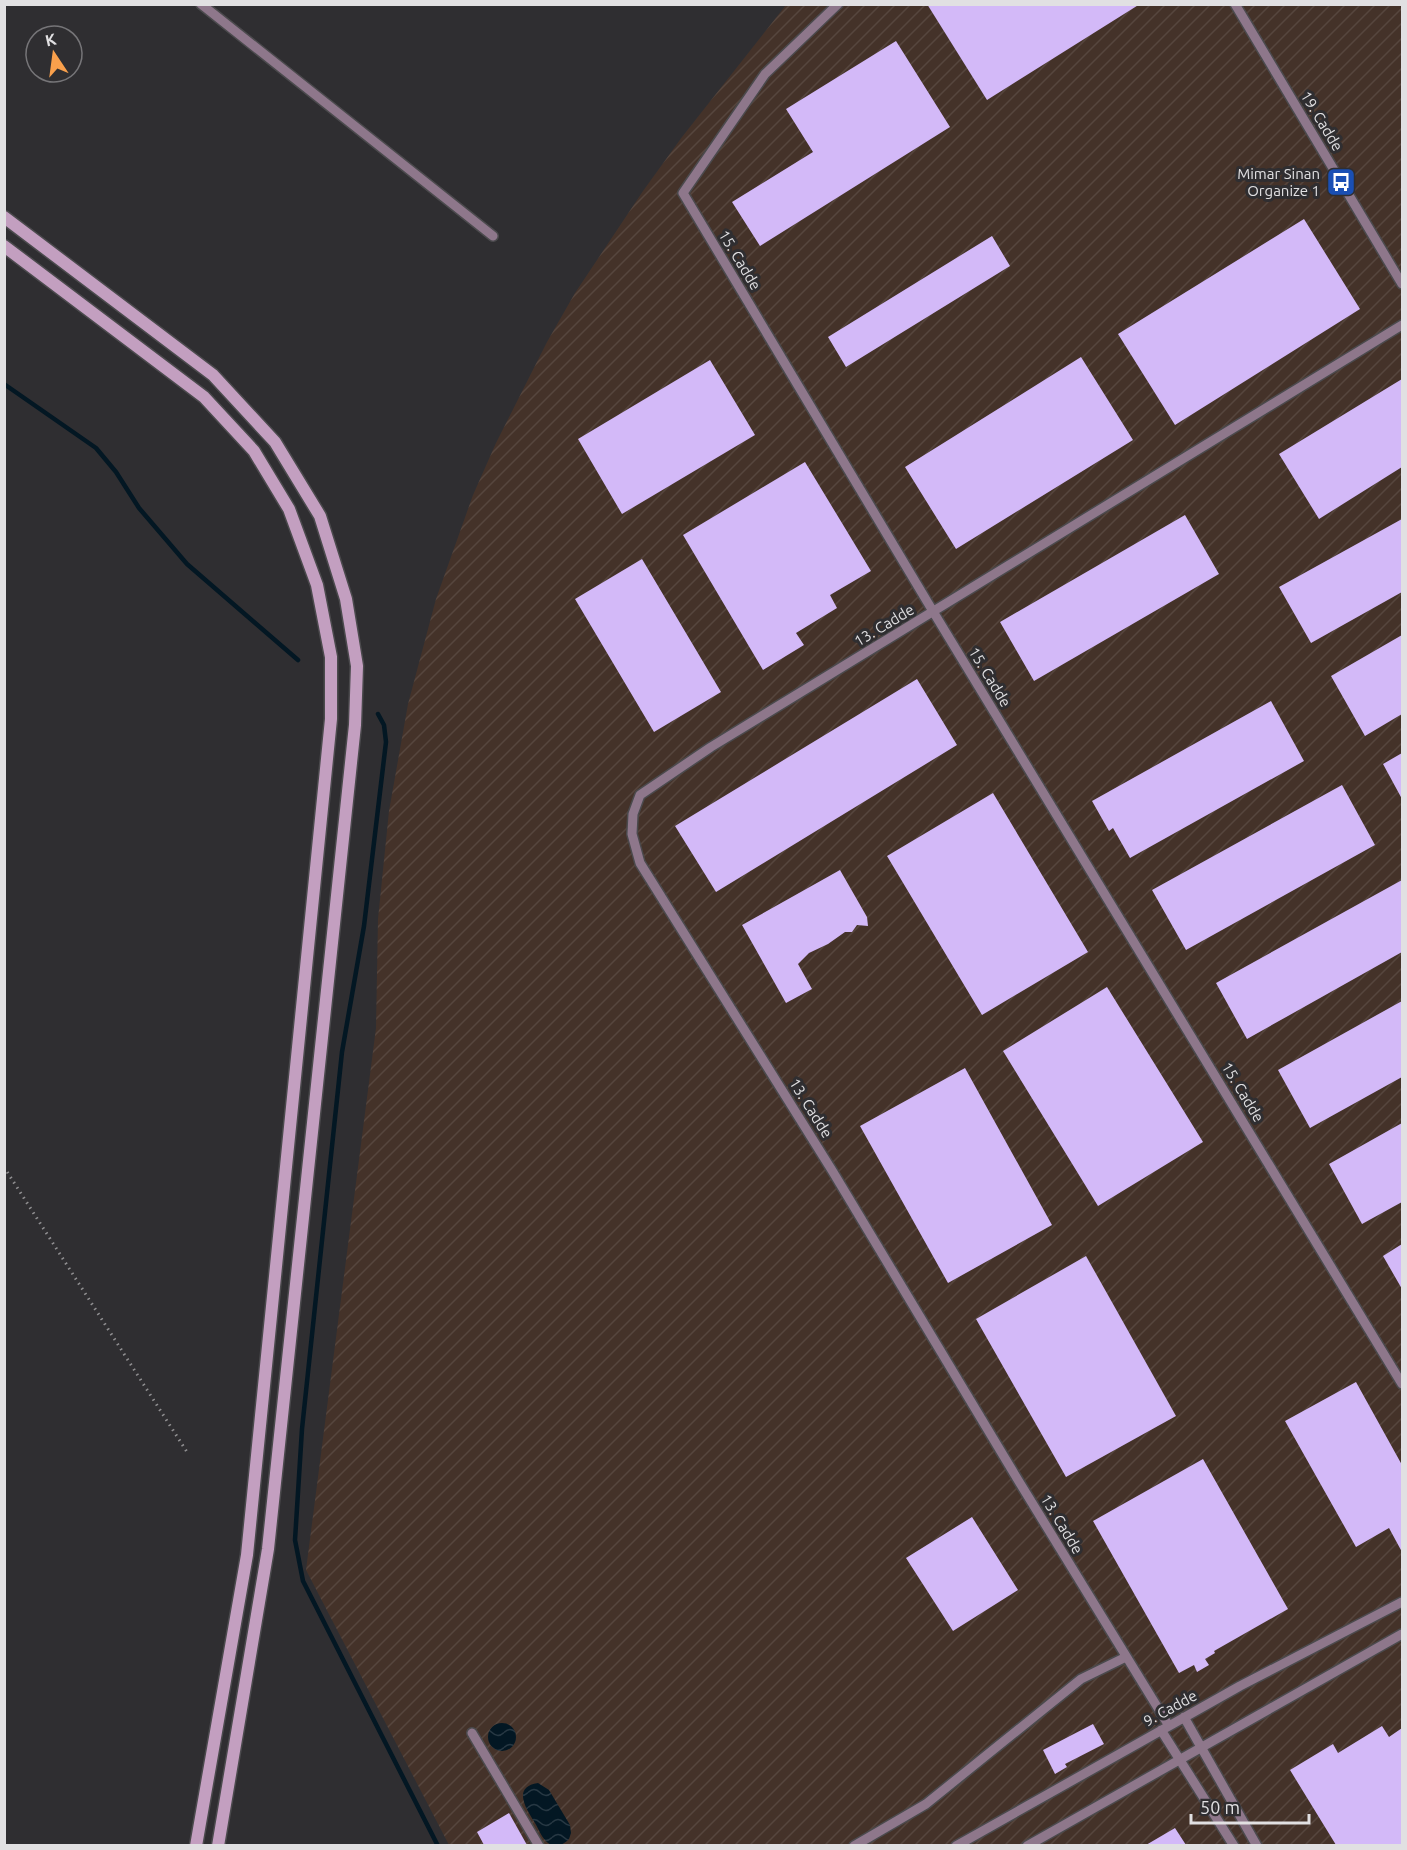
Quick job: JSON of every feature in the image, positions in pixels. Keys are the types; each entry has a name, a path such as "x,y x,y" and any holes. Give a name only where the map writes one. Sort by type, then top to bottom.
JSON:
{"street":[{"path":"4,217 213,375 275,442 320,516 346,599 357,666 355,725 268,1549 218,1845"},
{"path":"4,246 204,397 254,451 289,509 317,585 332,657 331,719 247,1555 196,1845"}],"lane":[{"path":"201,4 493,236"},
{"name":"15. Cadde","path":"838,4 765,74 683,193 933,612 1402,1384"},
{"name":"19. Cadde","path":"1234,4 1402,284"},
{"name":"13. Cadde","path":"1180,1760 1126,1657 833,1172 640,863 633,844 633,814 640,795 711,747 1402,325"},
{"name":"9. Cadde","path":"956,1845 1184,1717 1402,1602"},
{"path":"1027,1845 1402,1634"},
{"path":"854,1845 926,1804 1081,1679 1126,1657"},
{"path":"1184,1717 1257,1845"},
{"path":"472,1733 539,1845"},
{"path":"1180,1760 1234,1845"}],"path":[{"path":"4,1167 187,1452"}],"shaded area":[{"path":"786,5 1402,5 1402,1845 449,1845 306,1570 376,1028 378,919 389,811 408,704 436,599 473,495 496,443 547,342 575,293 682,137"}],"water":[{"path":"502,1723 512,1727 516,1737 512,1747 502,1751 492,1747 488,1737 492,1727"},
{"path":"538,1783 549,1790 570,1825 569,1839 561,1845 555,1846 547,1842 525,1806 523,1794 525,1789"}],"building":[{"path":"927,4 1140,4 987,100"},
{"path":"896,41 950,127 760,246 732,202 813,152 786,109"},
{"path":"1304,219 1360,309 1175,425 1118,334"},
{"path":"992,236 1010,266 846,367 828,337"},
{"path":"1081,357 1133,440 956,549 905,467"},
{"path":"710,360 755,435 622,514 578,439"},
{"path":"1402,379 1402,467 1319,519 1279,454"},
{"path":"805,462 871,571 830,595 837,608 796,633 804,645 763,670 683,535"},
{"path":"1185,515 1219,574 1034,681 1000,622"},
{"path":"1402,519 1402,592 1311,643 1279,587"},
{"path":"642,559 721,692 654,732 575,599"},
{"path":"1402,635 1402,714 1365,736 1331,676"},
{"path":"917,679 957,745 716,892 675,826"},
{"path":"1271,701 1304,761 1130,858 1113,828 1109,831 1092,801"},
{"path":"1402,753 1402,799 1383,764"},
{"path":"1342,785 1375,845 1186,950 1152,890"},
{"path":"993,793 1088,952 982,1015 887,856"},
{"path":"840,870 867,917 868,926 857,925 852,932 845,932 809,953 798,964 812,989 786,1003 742,925"},
{"path":"1402,880 1402,952 1247,1039 1216,983"},
{"path":"1107,987 1203,1142 1098,1206 1003,1051"},
{"path":"1402,1001 1402,1077 1310,1128 1278,1070"},
{"path":"965,1068 1052,1225 948,1283 860,1126"},
{"path":"1402,1123 1402,1202 1362,1224 1329,1164"},
{"path":"1402,1244 1402,1289 1383,1256"},
{"path":"1086,1256 1176,1416 1066,1477 976,1319"},
{"path":"1356,1382 1402,1465 1402,1552 1389,1528 1356,1547 1285,1421"},
{"path":"1203,1459 1288,1609 1214,1651 1215,1653 1205,1659 1209,1665 1197,1672 1194,1665 1179,1673 1093,1521"},
{"path":"972,1517 1018,1590 953,1631 906,1558"},
{"path":"1093,1724 1104,1744 1065,1764 1067,1767 1055,1774 1043,1750"},
{"path":"1382,1726 1389,1737 1402,1728 1402,1845 1336,1845 1290,1770 1333,1744 1338,1753"},
{"path":"509,1813 527,1845 484,1845 477,1832"},
{"path":"1175,1828 1186,1845 1146,1845"}],"waterway":[{"path":"4,384 96,448 116,472 139,508 187,564 298,660"},
{"path":"378,714 384,725 386,742 364,926 342,1052 302,1429 295,1540 303,1581 438,1846"}],"place":[{"name":"Mimar Sinan Organize 1","path":"1341,182"}]}
